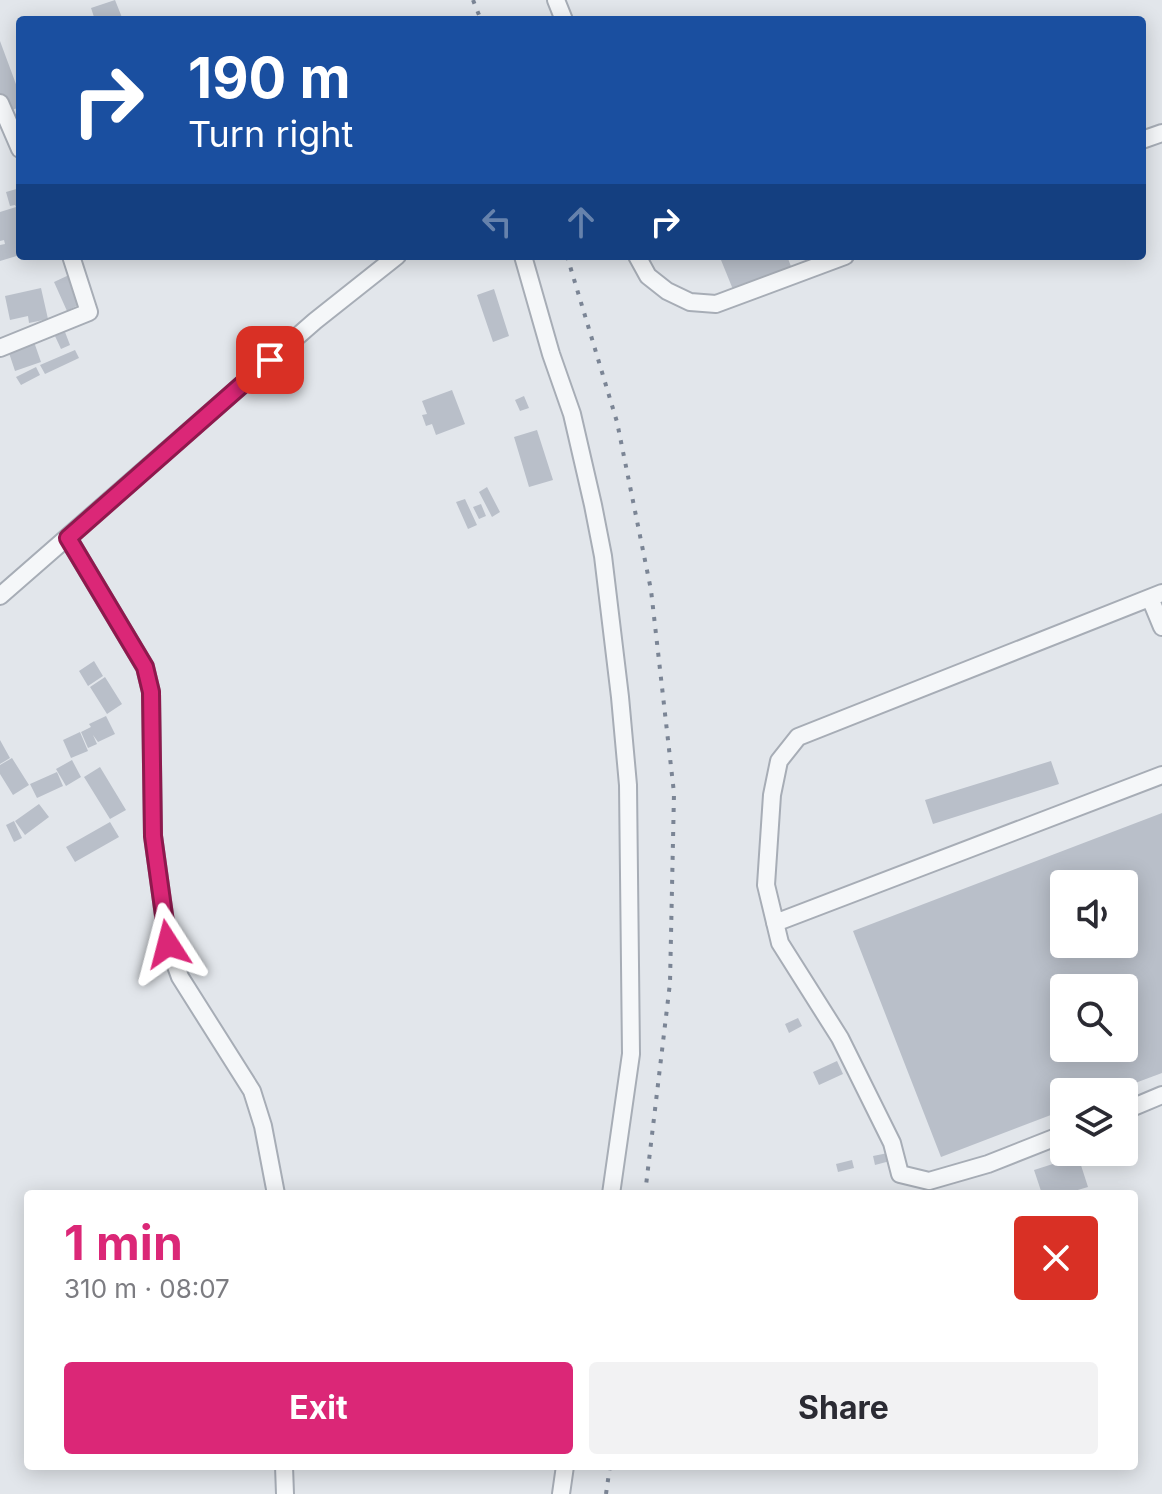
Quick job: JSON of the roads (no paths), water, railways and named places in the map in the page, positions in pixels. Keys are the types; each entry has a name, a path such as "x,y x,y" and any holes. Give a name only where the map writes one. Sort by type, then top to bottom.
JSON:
{"street":[{"path":"0,103 16,140"},
{"path":"0,348 89,312 72,260"},
{"path":"0,596 315,321 392,260"},
{"path":"524,260 572,414 593,505 620,697 628,785 631,1054 612,1190"},
{"path":"639,260 648,276 667,291 690,302 716,304 834,260"},
{"path":"68,538 145,667 151,692 153,836 168,944 180,977 252,1091 263,1126 275,1190"},
{"path":"1050,1140 988,1164 929,1181 900,1174 892,1143 840,1038 780,943 766,885 772,795 779,761 798,737 1156,595 1162,627"},
{"path":"775,923 1162,775"},
{"path":"1138,1105 1162,1095"},
{"path":"284,1470 285,1494"},
{"path":"561,1494 564,1470"}],"railway":[{"path":"473,0 479,16"},
{"path":"568,260 617,422 651,590 674,793 670,983 645,1190"},
{"path":"606,1494 609,1470"}]}
